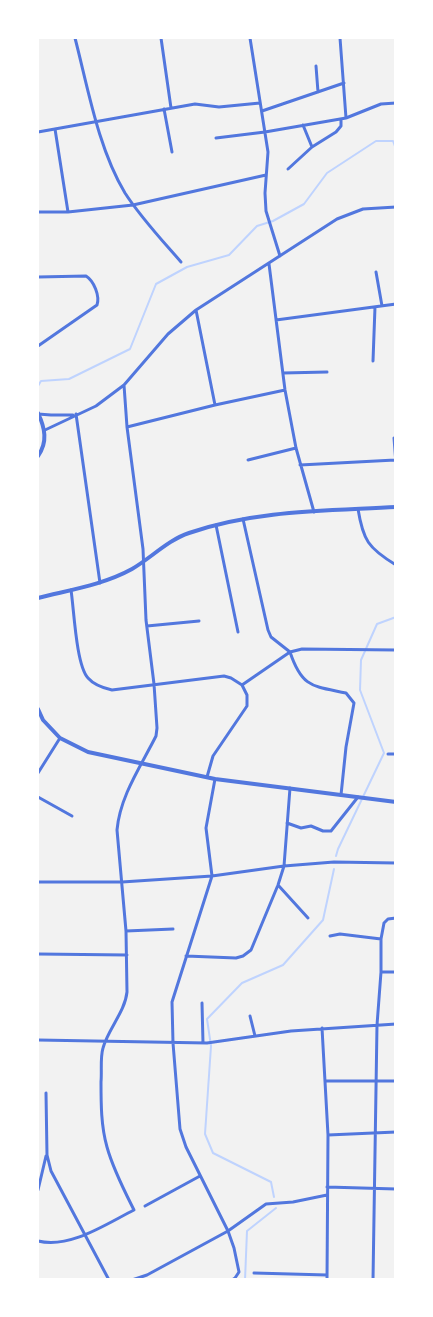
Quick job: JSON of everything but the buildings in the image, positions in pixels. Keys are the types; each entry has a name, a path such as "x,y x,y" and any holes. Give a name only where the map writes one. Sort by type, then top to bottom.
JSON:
{"street":[{"path":"75,38 109,161 133,205 181,262"},
{"path":"161,38 170,108"},
{"path":"250,38 268,152 266,212 280,256"},
{"path":"340,38 346,118"},
{"path":"316,66 318,92"},
{"path":"262,111 344,84"},
{"path":"38,132 195,104 219,107 260,103"},
{"path":"216,138 265,132 346,118 381,104 396,103"},
{"path":"164,109 172,152"},
{"path":"288,170 312,147 336,132 341,126 341,118"},
{"path":"303,125 312,147"},
{"path":"54,129 68,212"},
{"path":"38,212 68,212 133,205 266,175"},
{"path":"45,430 96,406 124,385 168,334 196,310 337,219 353,211 369,208 396,207"},
{"path":"269,264 285,390 296,448 314,512"},
{"path":"376,272 382,306"},
{"path":"38,277 86,276 90,278 99,302 38,346"},
{"path":"276,320 396,304"},
{"path":"373,361 374,307"},
{"path":"196,310 215,405"},
{"path":"283,373 326,372"},
{"path":"38,1241 53,1243 64,1241 84,1234 134,1210 112,1164 106,1146 101,1103 102,1051 127,997 126,931 117,830 119,812 156,732 154,684 147,626 143,561 124,385"},
{"path":"128,427 285,390"},
{"path":"38,456 44,443 45,430 38,413 63,416 76,414"},
{"path":"76,414 100,583"},
{"path":"394,438 396,464"},
{"path":"248,460 296,448"},
{"path":"300,464 395,460"},
{"path":"38,598 100,583 119,576 180,537 216,524 243,518 396,507"},
{"path":"358,509 361,526 367,541 375,551 394,563"},
{"path":"243,518 271,637 290,652 293,662 305,681 314,686 346,693 354,703 346,747 341,795"},
{"path":"216,524 238,632"},
{"path":"71,590 81,666 87,678 104,689 112,690 224,676 231,678 242,686 247,695 247,706 213,756 207,777"},
{"path":"147,626 199,621"},
{"path":"242,686 290,652 302,649 396,650"},
{"path":"38,709 43,720 60,738 88,752 143,762 215,779 396,802"},
{"path":"38,772 60,738"},
{"path":"388,754 396,754"},
{"path":"215,779 206,828 212,876 172,1006 173,1043 180,1129 186,1147 228,1230 238,1267 237,1275 232,1280"},
{"path":"186,956 236,958 247,954 253,946 284,866 290,788"},
{"path":"38,797 72,816"},
{"path":"286,823 301,828 316,826 322,831 331,831 359,797"},
{"path":"38,882 122,882 212,876 284,866 334,862 396,863"},
{"path":"278,885 308,918"},
{"path":"373,1280 377,1024 381,972 381,939 384,922 388,919 396,918"},
{"path":"126,931 173,929"},
{"path":"330,936 340,934 381,939"},
{"path":"38,954 126,955"},
{"path":"381,972 396,972"},
{"path":"202,1004 205,1043"},
{"path":"250,1016 255,1036"},
{"path":"38,1040 205,1043 322,1028 396,1024"},
{"path":"254,1273 327,1277 328,1134 322,1028"},
{"path":"325,1081 396,1081"},
{"path":"38,1190 46,1155 46,1093"},
{"path":"328,1134 396,1132"},
{"path":"46,1155 51,1171 108,1280"},
{"path":"145,1206 200,1176"},
{"path":"327,1187 396,1189"},
{"path":"132,1280 147,1275 228,1230 266,1204 293,1202 327,1195"}],"waterway":[{"path":"38,386 41,381 69,379 130,349 156,284 187,267 229,255 257,226 273,221 304,204 327,173 376,141 393,141 396,149"},
{"path":"336,856 384,753 360,690 361,660 377,624 396,617"},
{"path":"274,1197 271,1182 213,1153 205,1134 211,1046 207,1019 242,983 283,965 323,920 334,869"},
{"path":"245,1280 247,1231 276,1208"}]}
